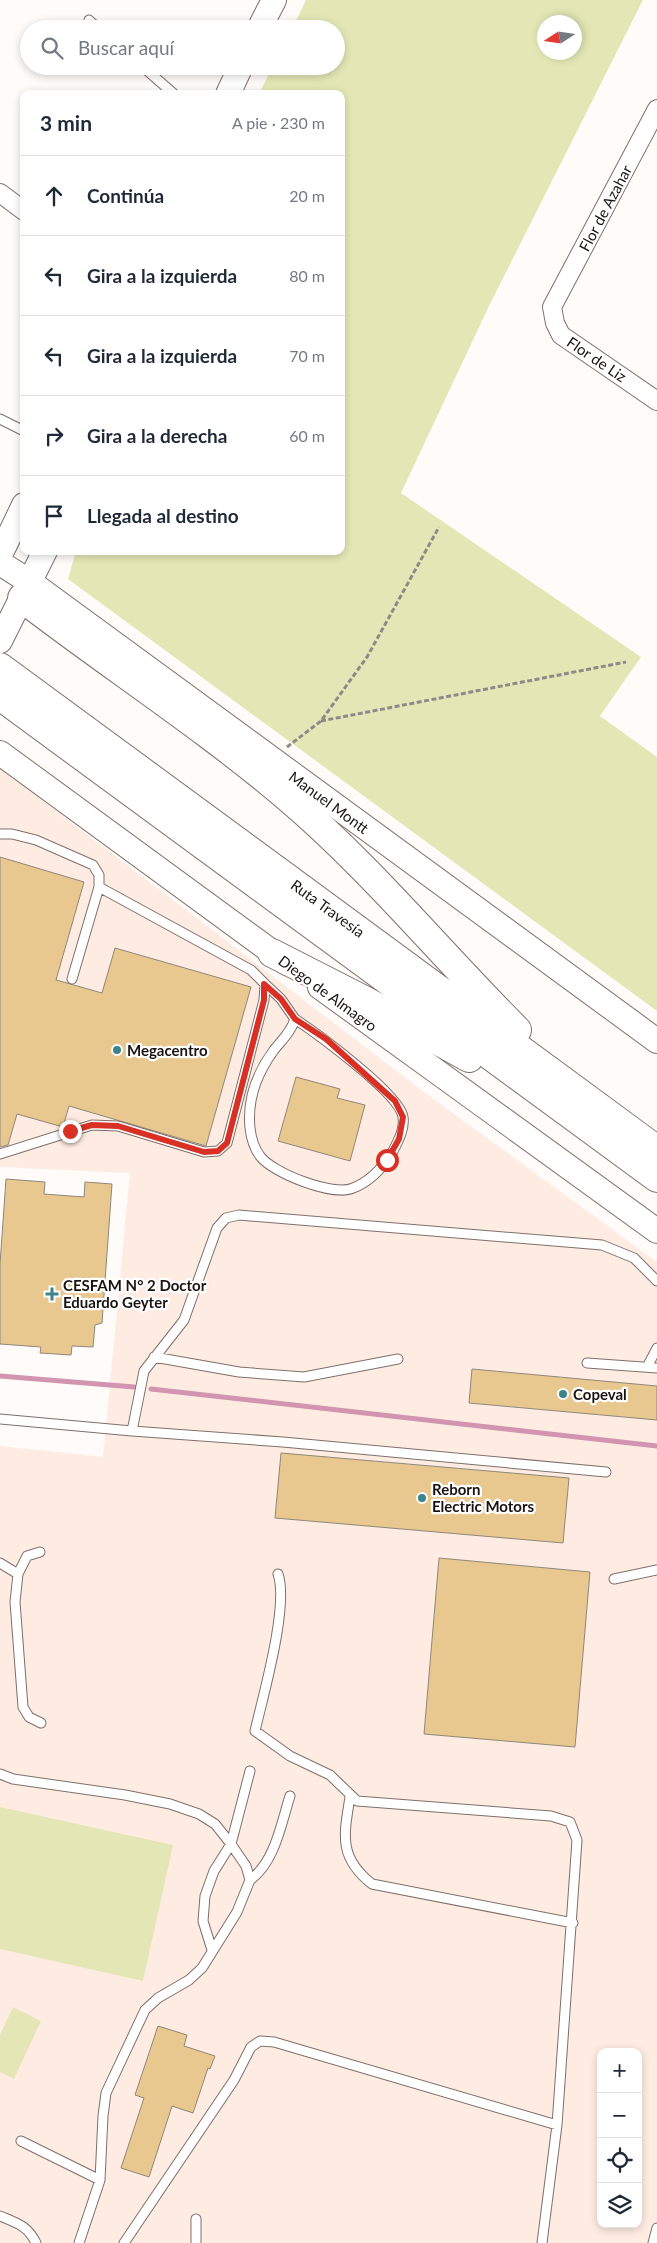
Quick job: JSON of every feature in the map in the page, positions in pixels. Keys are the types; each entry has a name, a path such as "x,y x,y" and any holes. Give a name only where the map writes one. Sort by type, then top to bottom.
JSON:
{"highway":[{"path":"26,590 292,802 361,866 574,1102"},
{"name":"Ruta Travesía","path":"0,667 574,1102 657,1178"},
{"name":"Ruta Travesía","path":"0,696 574,1102 657,1150"},
{"path":"272,953 574,1102"}],"street":[{"path":"264,20 274,0"},
{"path":"230,90 237,75"},
{"name":"Flor de Azahar","path":"552,307 657,109"},
{"path":"0,193 20,207"},
{"name":"Flor de Liz","path":"552,307 555,323 561,335 657,401"},
{"path":"0,555 20,513"},
{"path":"3,635 43,555"},
{"name":"Manuel Montt","path":"0,563 26,590 270,759 657,1041"},
{"name":"Manuel Montt","path":"0,580 26,590"},
{"name":"Diego de Almagro","path":"0,753 272,953 657,1231"}],"lane":[{"path":"152,75 169,90"},
{"path":"0,419 20,429"},
{"path":"0,834 12,834 36,840 94,866 99,875 99,887 72,979"},
{"path":"99,887 251,970 281,999 295,1019 326,1039 395,1101 403,1117 399,1139 387,1160 372,1177 352,1189 333,1190 311,1184 276,1168 260,1158 254,1145 250,1121 252,1092 259,1073 292,1028 295,1019"},
{"path":"0,1154 92,1125 118,1126 204,1152 218,1151 227,1143 264,1000 264,984"},
{"path":"132,1431 144,1371 179,1330 217,1228 226,1218 239,1215 602,1245 634,1258 657,1281"},
{"path":"587,1363 652,1368 657,1348"},
{"path":"154,1357 239,1372 304,1377 398,1359"},
{"path":"0,1419 283,1442 606,1472"},
{"path":"40,1552 27,1556 18,1574 15,1602 23,1707 30,1717 41,1724"},
{"path":"0,1563 18,1574"},
{"path":"614,1578 657,1570"},
{"path":"278,1574 282,1585 280,1608 270,1667 255,1731 296,1759 330,1775 356,1801 551,1816 570,1822 577,1840 573,1923 557,2125 542,2243"},
{"path":"212,1950 203,1921 205,1896 214,1871 231,1844 250,1771"},
{"path":"0,1774 13,1779 126,1795 170,1804 199,1814 215,1824 231,1844 246,1866 250,1880"},
{"path":"79,2243 100,2180 106,2094 145,2010 158,1998 189,1980 202,1968 237,1912 250,1880 261,1872 269,1858 290,1796"},
{"path":"350,1797 344,1834 348,1858 357,1872 372,1884 573,1923"},
{"path":"124,2243 234,2080 251,2048 260,2041 274,2042 557,2125"},
{"path":"21,2141 100,2180"},
{"path":"0,2216 15,2222 31,2232 36,2243"},
{"path":"196,2219 196,2243"},
{"path":"652,2243 657,2228"}],"path":[{"path":"270,759 320,721 367,657 439,527"},
{"path":"320,721 626,662"}],"shaded area":[{"path":"0,768 432,1098 657,1262 657,2243 0,2243 0,1446 103,1457 130,1173 0,1167"}],"green space":[{"path":"306,0 643,0 489,306 401,493 641,657 600,716 657,757 657,1011 68,579 75,555 345,555 345,90 261,90 268,75 345,75 345,20 296,20"},
{"path":"0,1807 173,1845 143,1981 0,1949"},
{"path":"13,2007 41,2021 14,2079 0,2072 0,2035"}],"building":[{"name":"Megacentro","path":"0,857 84,882 56,980 102,993 115,948 251,987 206,1146 69,1106 63,1127 17,1114 8,1145 0,1147"},
{"path":"296,1077 340,1089 337,1098 365,1105 350,1161 278,1141"},
{"name":"CESFAM N° 2 Doctor Eduardo Geyter","path":"6,1179 45,1182 44,1194 84,1197 85,1182 112,1184 102,1323 95,1325 93,1347 72,1346 71,1355 40,1353 41,1347 0,1344 0,1264"},
{"name":"Copeval","path":"472,1369 657,1386 657,1420 469,1403"},
{"name":"Reborn Electric Motors","path":"281,1453 569,1478 563,1543 275,1518"},
{"path":"439,1558 590,1572 575,1747 424,1734"},
{"path":"158,2026 187,2035 184,2046 215,2056 210,2069 208,2068 193,2113 172,2106 149,2177 121,2168 144,2098 135,2095"}],"waterway":[{"path":"0,1376 134,1387"},
{"path":"151,1389 657,1446"}],"place":[{"name":"Megacentro","path":"117,1050"},
{"name":"CESFAM N° 2 Doctor Eduardo Geyter","path":"52,1294"},
{"name":"Copeval","path":"563,1394"},
{"name":"Reborn Electric Motors","path":"422,1498"}],"route":[{"path":"70,1131 92,1125 118,1126 204,1152 218,1151 227,1143 264,1000 264,984 281,999 295,1019 326,1039 395,1101 403,1117 399,1139 387,1160"}]}
